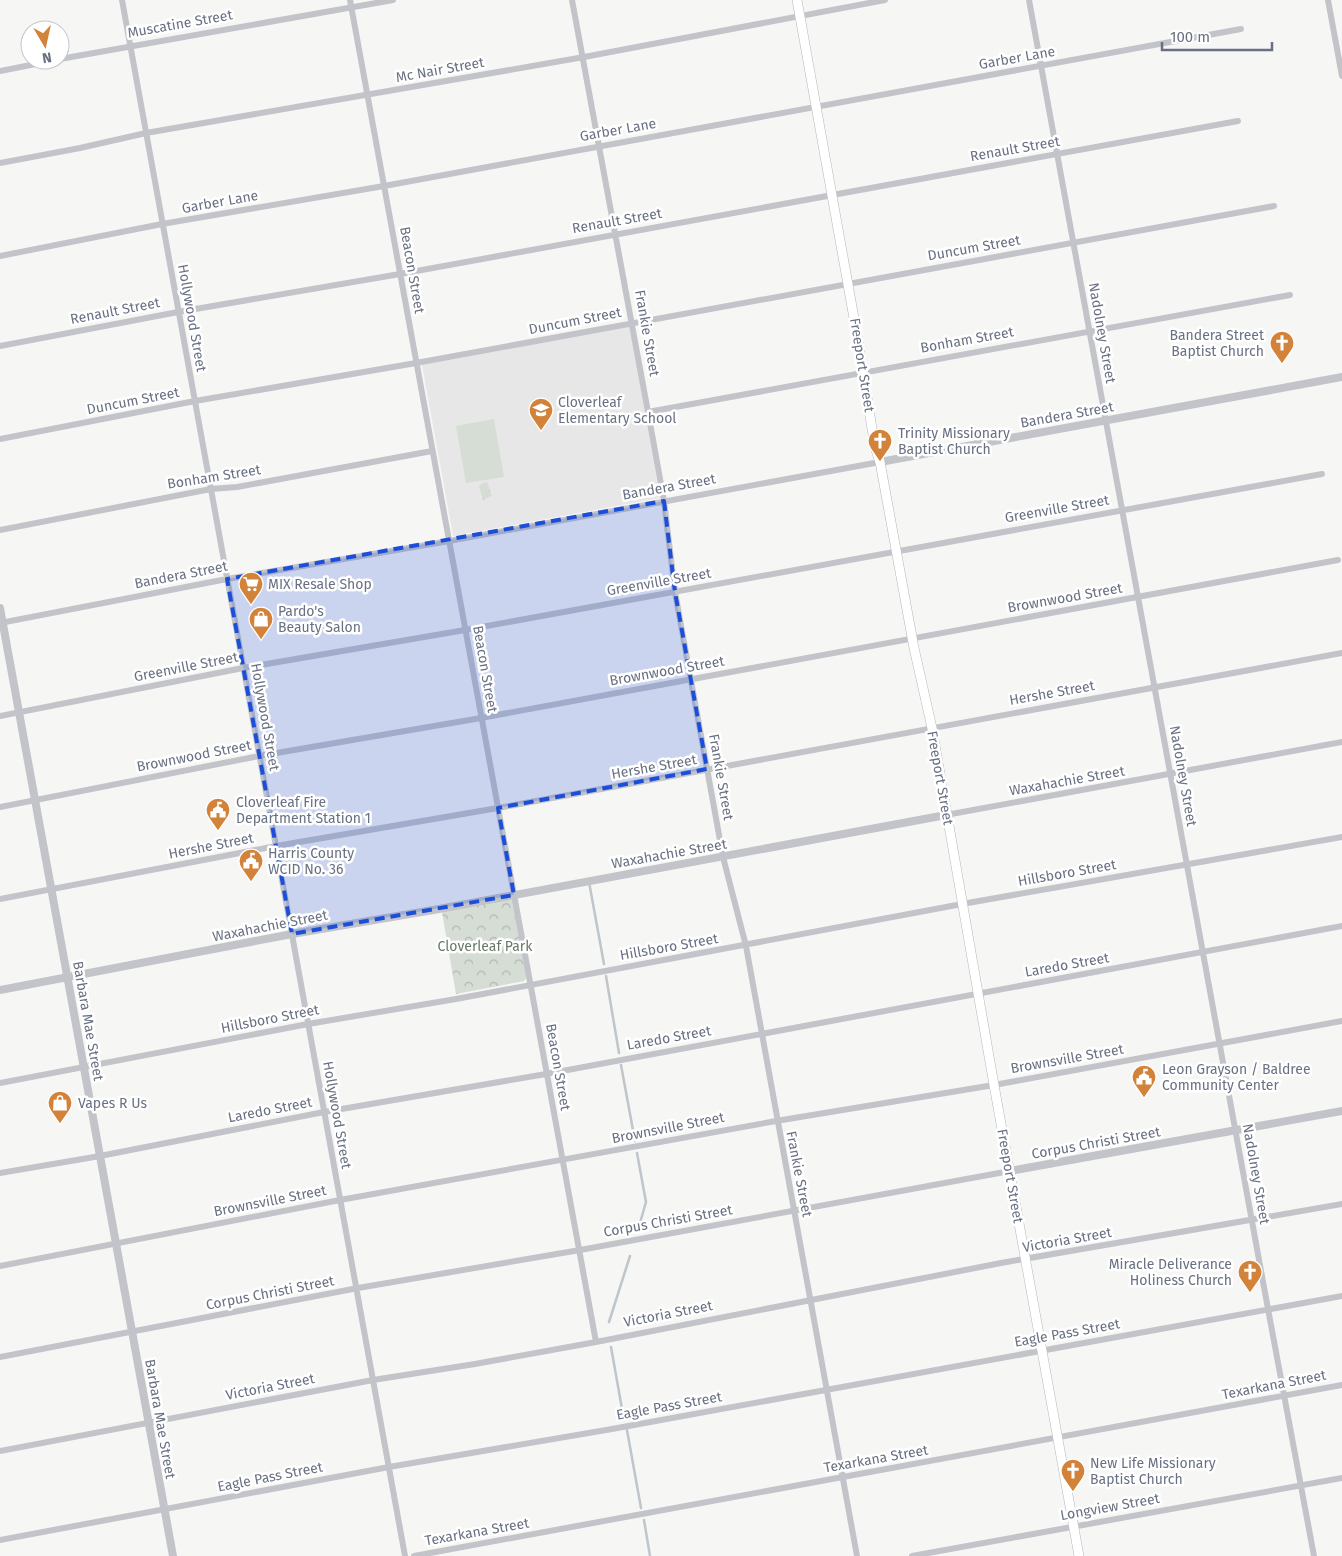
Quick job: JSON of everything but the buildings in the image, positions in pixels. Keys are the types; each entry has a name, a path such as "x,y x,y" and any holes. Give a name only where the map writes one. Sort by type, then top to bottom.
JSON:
{"main road":[{"name":"Freeport Street","path":"797,0 864,372 875,448 880,462 912,638 932,728 994,1085 1080,1556"}],"street":[{"name":"Hollywood Street","path":"122,0 340,1200 358,1288 405,1556"},
{"name":"Beacon Street","path":"350,0 596,1342"},
{"name":"Muscatine Street","path":"70,57 393,0"},
{"name":"Frankie Street","path":"572,0 584,57 664,501 675,592 707,770 723,857 746,946 776,1120 857,1556"},
{"name":"Mc Nair Street","path":"0,162 80,148 146,133 584,57 885,0"},
{"name":"Nadolney Street","path":"1029,0 1236,1130 1251,1221 1314,1556"},
{"path":"1328,0 1342,76"},
{"name":"Garber Lane","path":"0,256 162,224 384,186 1241,29"},
{"path":"1334,32 1342,31"},
{"path":"0,71 20,67"},
{"name":"Renault Street","path":"0,346 178,312 400,274 1238,121"},
{"name":"Duncum Street","path":"0,439 195,401 416,363 1274,206"},
{"name":"Bonham Street","path":"648,412 1290,295"},
{"name":"Bandera Street","path":"1,623 227,579 449,541 1342,377"},
{"name":"Bonham Street","path":"0,530 211,489 237,487 432,451"},
{"name":"Greenville Street","path":"0,716 243,668 465,630 1322,474"},
{"name":"Brownwood Street","path":"0,806 259,756 481,718 1338,560"},
{"name":"Barbara Mae Street","path":"0,608 1,623 19,712 173,1556"},
{"name":"Hershe Street","path":"0,899 276,846 498,808 1342,653"},
{"name":"Waxahachie Street","path":"0,990 292,934 723,857 1342,742"},
{"name":"Hillsboro Street","path":"0,1083 308,1024 530,986 746,946 962,904 1342,837"},
{"name":"Laredo Street","path":"0,1173 1342,926"},
{"name":"Brownsville Street","path":"0,1266 340,1200 563,1161 776,1120 994,1085 1342,1021"},
{"name":"Corpus Christi Street","path":"0,1358 358,1288 580,1250 1342,1111"},
{"name":"Victoria Street","path":"0,1451 373,1380 596,1342 810,1299 1342,1204"},
{"name":"Eagle Pass Street","path":"0,1540 389,1467 612,1429 1342,1296"},
{"name":"Texarkana Street","path":"414,1556 1342,1386"},
{"name":"Longview Street","path":"912,1556 1342,1478"}],"highlighted area":[{"path":"664,501 675,592 707,769 498,808 514,895 292,934 227,579"}],"shaded area":[{"name":"Cloverleaf Elementary School","path":"630,326 660,498 453,536 422,365"}],"green space":[{"path":"494,419 504,477 466,483 456,426"},
{"path":"487,482 492,496 483,500 479,486"},
{"name":"Cloverleaf Park","path":"508,898 513,900 527,977 524,981 456,994 442,912"}],"waterway":[{"path":"589,882 604,964"},
{"path":"606,976 619,1053"},
{"path":"621,1065 635,1141"},
{"path":"637,1153 646,1202 640,1223"},
{"path":"609,1322 630,1256"},
{"path":"611,1347 624,1420"},
{"path":"627,1430 641,1508"},
{"path":"644,1520 650,1556"}],"place":[{"name":"Bandera Street Baptist Church","path":"1282,364"},
{"name":"Cloverleaf Elementary School","path":"541,431"},
{"name":"Trinity Missionary Baptist Church","path":"880,462"},
{"name":"MIX Resale Shop","path":"251,605"},
{"name":"Pardo's Beauty Salon","path":"261,640"},
{"name":"Cloverleaf Fire Department Station 1","path":"218,831"},
{"name":"Harris County WCID No. 36","path":"251,882"},
{"name":"Leon Grayson / Baldree Community Center","path":"1144,1098"},
{"name":"Vapes R Us","path":"60,1124"},
{"name":"Miracle Deliverance Holiness Church","path":"1250,1293"},
{"name":"New Life Missionary Baptist Church","path":"1073,1492"}]}
